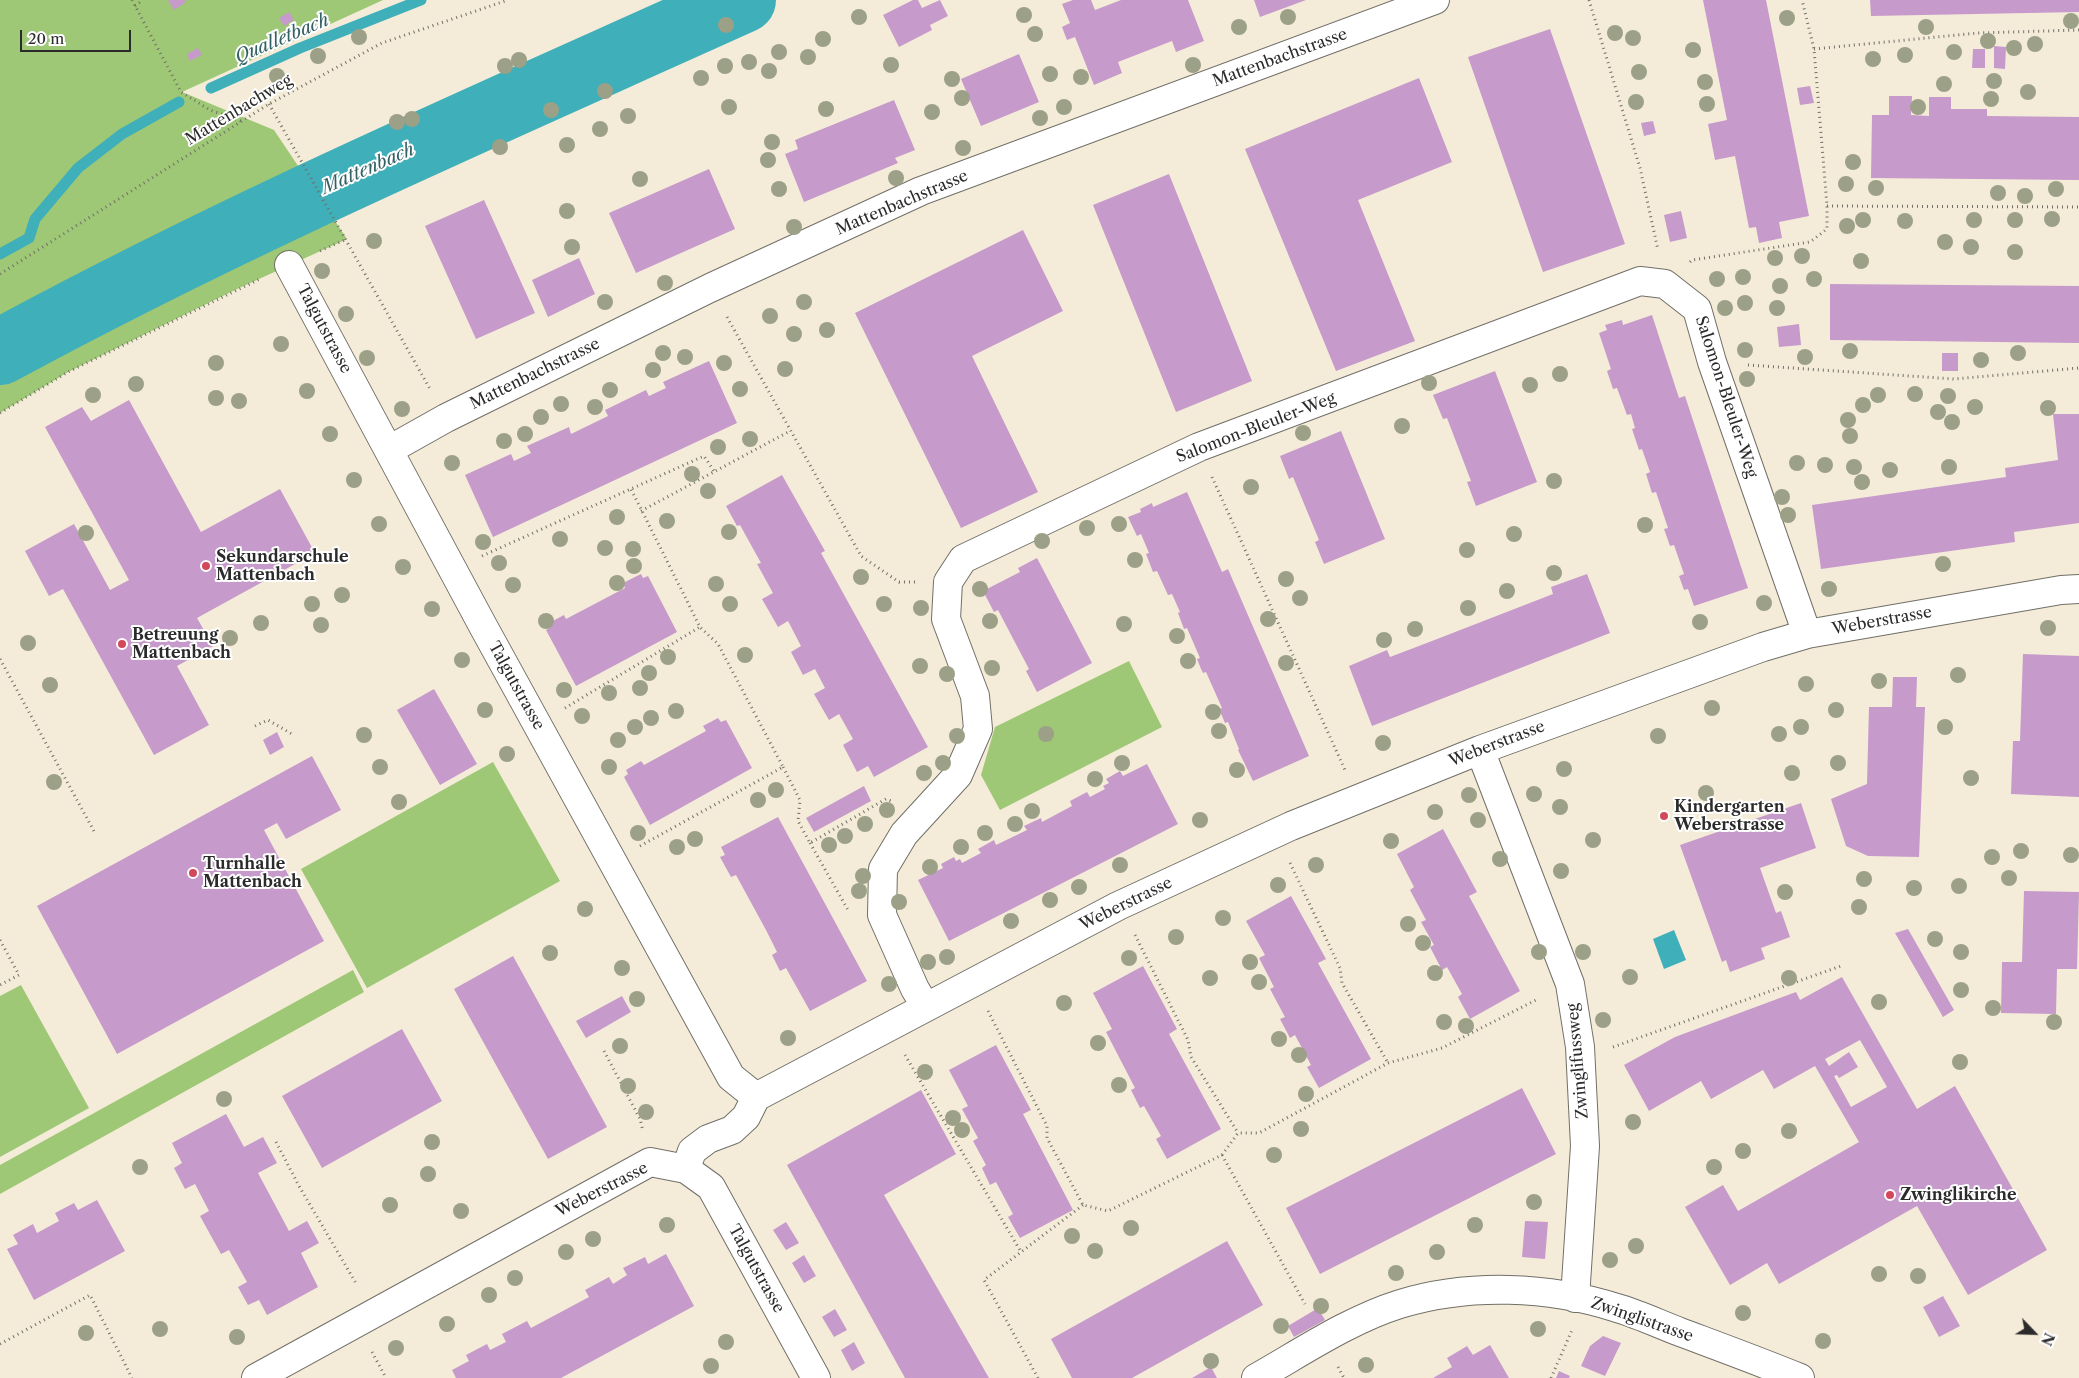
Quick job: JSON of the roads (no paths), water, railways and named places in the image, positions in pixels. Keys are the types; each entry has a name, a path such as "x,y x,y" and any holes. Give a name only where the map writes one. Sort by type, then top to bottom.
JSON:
{"street":[{"name":"Mattenbachstrasse","path":"389,450 446,418 710,288 921,192 1435,0"},
{"name":"Talgutstrasse","path":"290,265 483,626 731,1077 756,1097"},
{"name":"Salomon-Bleuler-Weg","path":"926,1007 915,989 882,915 883,869 904,834 958,775 978,729 974,696 946,619 948,582 963,559 1199,447 1640,281 1665,284 1697,310 1712,362 1807,634"},
{"name":"Weberstrasse","path":"756,1097 1118,906 1291,826 1480,750 1673,678 1807,634 2060,590 2079,590"},
{"name":"Zwinglifussweg","path":"1480,750 1570,984 1581,1058 1585,1146 1580,1299"},
{"path":"686,1169 692,1151 708,1139 732,1130 746,1117 756,1097"},
{"name":"Weberstrasse","path":"256,1378 650,1162 686,1169"},
{"name":"Talgutstrasse","path":"686,1169 711,1187 816,1378"},
{"name":"Zwinglistrasse","path":"1256,1378 1360,1320 1400,1304 1453,1293 1492,1290 1530,1291 1616,1307 1800,1378"}],"water":[{"path":"1674,930 1686,960 1664,969 1653,939"}],"waterway":[{"name":"Qualletbach","path":"211,88 300,48 421,0"},
{"name":"Mattenbach","path":"0,352 91,304 275,213 462,126 743,0"},
{"name":"Qualletbach","path":"0,254 29,238 35,219 78,168 122,134 179,102"},
{"name":"Mattenbach","path":"128,278 135,282"}],"place":[{"name":"Sekundarschule Mattenbach","path":"206,566"},
{"name":"Betreuung Mattenbach","path":"122,644"},
{"name":"Kindergarten Weberstrasse","path":"1664,816"},
{"name":"Turnhalle Mattenbach","path":"193,873"},
{"name":"Zwinglikirche","path":"1890,1195"}]}
